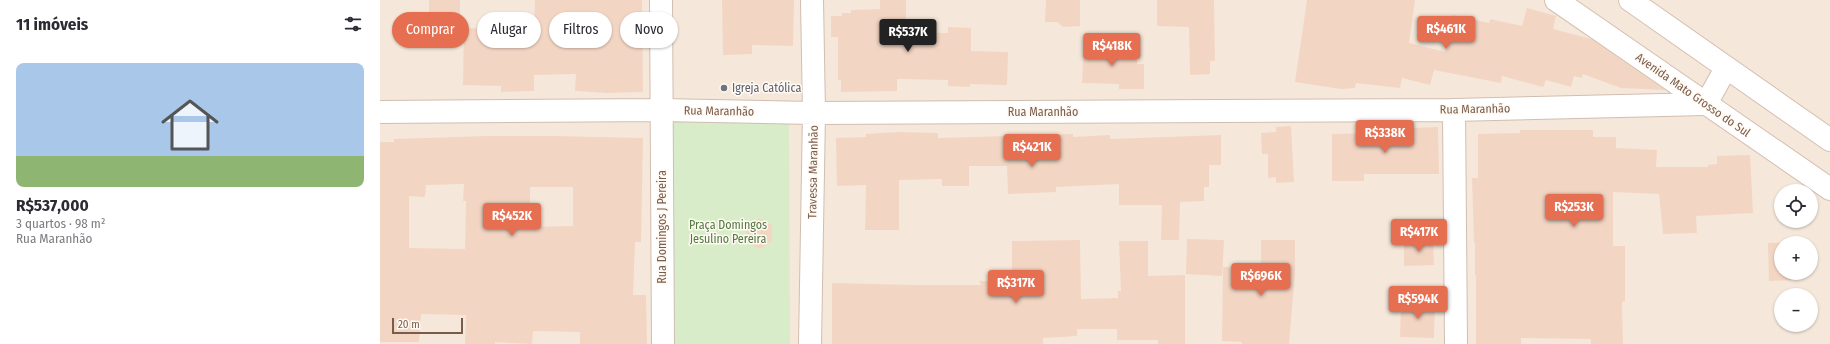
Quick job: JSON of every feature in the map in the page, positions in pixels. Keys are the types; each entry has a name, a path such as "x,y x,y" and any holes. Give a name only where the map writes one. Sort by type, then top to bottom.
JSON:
{"street":[{"name":"Rua Domingos J Pereira","path":"661,0 663,344"},
{"name":"Travessa Maranhão","path":"810,344 814,113 812,0"},
{"name":"Avenida Mato Grosso do Sul","path":"1556,0 1830,189"},
{"path":"1630,0 1830,140"},
{"path":"1706,104 1726,68"},
{"name":"Rua Maranhão","path":"380,112 661,110 814,113 1454,110 1706,104"},
{"path":"1454,110 1456,344"}],"shaded area":[{"path":"380,0 1830,0 1830,344 380,344"}],"green space":[{"name":"Praça Domingos Jesulino Pereira","path":"789,117 790,344 667,344 668,120"}],"building":[{"path":"429,0 460,0 460,12 429,12"},
{"path":"535,0 642,0 642,12 620,12 620,48 643,48 643,92 607,93 575,91 576,74 534,75 534,91 501,92 501,86 463,85 464,48 469,48 469,28 477,28 477,48 541,48 541,12 535,12"},
{"path":"722,0 794,0 793,46 752,45 752,54 723,55"},
{"path":"880,0 906,0 906,32 948,33 948,27 971,28 971,51 1008,52 1007,85 970,84 970,87 948,86 948,80 897,79 897,91 841,92 841,80 838,80 838,37 831,37 831,16 842,16 842,13 851,13 851,10 880,9"},
{"path":"1046,0 1080,0 1080,26 1063,27 1057,22 1045,22"},
{"path":"1157,0 1214,0 1215,61 1210,61 1210,74 1190,75 1189,27 1157,26"},
{"path":"1307,0 1415,0 1409,43 1445,52 1452,15 1489,23 1490,19 1522,26 1527,8 1556,16 1553,29 1591,39 1665,90 1621,88 1583,74 1582,78 1574,76 1571,87 1546,80 1543,87 1502,76 1501,83 1434,70 1430,85 1402,78 1400,88 1356,83 1355,88 1341,89 1295,82"},
{"path":"1084,42 1107,43 1106,49 1137,49 1137,64 1144,64 1144,89 1119,89 1119,84 1082,83"},
{"path":"1291,126 1294,182 1276,183 1276,177 1268,178 1268,154 1262,154 1261,133 1276,132 1276,127"},
{"path":"1438,127 1439,174 1364,174 1364,181 1332,181 1332,134 1389,133 1389,129"},
{"path":"1520,130 1593,130 1593,137 1616,137 1616,148 1657,150 1656,167 1708,167 1708,165 1717,164 1717,156 1750,155 1753,213 1696,216 1697,233 1663,234 1659,194 1613,192 1613,246 1625,246 1625,301 1622,302 1623,344 1591,344 1591,339 1521,338 1521,344 1476,344 1476,275 1472,178 1478,178 1478,134 1520,133"},
{"path":"899,132 938,133 938,138 1073,134 1073,137 1110,135 1110,139 1221,135 1221,165 1209,165 1209,187 1204,187 1204,201 1180,202 1179,240 1161,240 1162,205 1119,205 1119,184 1056,187 1056,192 1008,194 1007,166 969,166 969,186 942,186 942,179 899,180 899,230 865,230 866,185 837,186 836,138 866,137 866,134"},
{"path":"488,136 643,138 641,242 635,242 633,295 646,295 647,344 580,344 580,332 533,331 532,344 495,342 495,344 465,344 466,315 421,314 419,342 380,342 380,142 394,142 394,139","holes":["464,184 463,201 466,201 465,249 409,248 409,196 425,197 426,185","530,187 573,187 573,226 530,227"]},
{"path":"759,218 772,225 772,241 760,249 748,243 746,227"},
{"path":"1187,239 1224,240 1222,276 1186,274"},
{"path":"1080,240 1081,299 1118,298 1118,291 1121,291 1119,241 1148,241 1148,276 1185,275 1185,344 1158,344 1158,340 1117,340 1117,329 1077,329 1077,336 1043,338 1043,344 832,344 832,283 981,285 979,281 1012,282 1012,241"},
{"path":"1261,240 1295,240 1295,273 1289,344 1242,344 1242,342 1222,341 1223,267 1261,268"},
{"path":"1433,240 1434,265 1404,266 1404,241"},
{"path":"1768,243 1774,243 1774,280 1794,280 1769,281"},
{"path":"1401,303 1435,304 1434,338 1400,337"}],"place":[{"name":"Igreja Católica","path":"724,88"}]}
